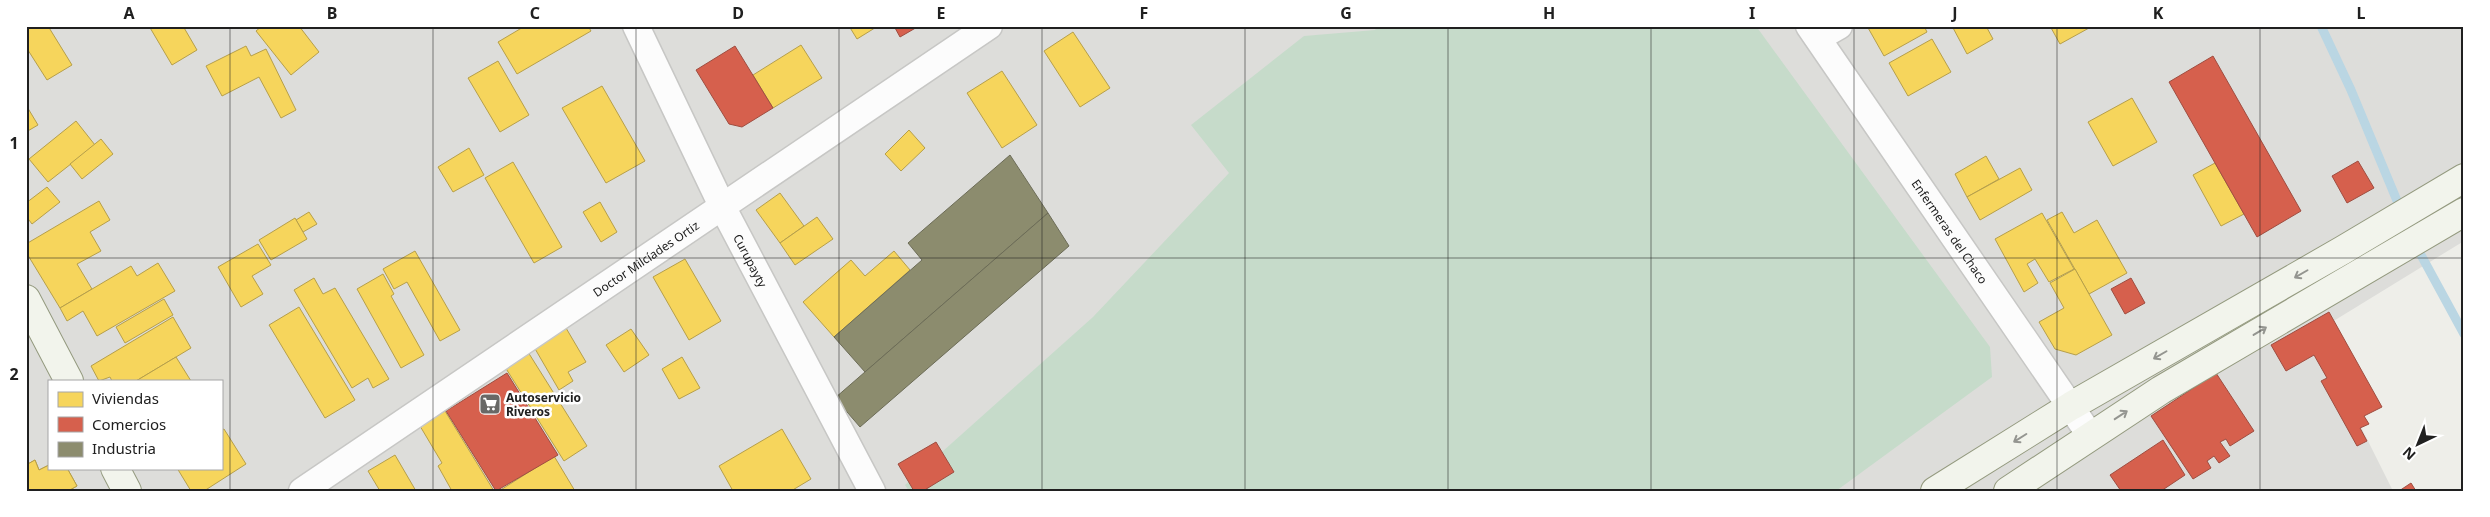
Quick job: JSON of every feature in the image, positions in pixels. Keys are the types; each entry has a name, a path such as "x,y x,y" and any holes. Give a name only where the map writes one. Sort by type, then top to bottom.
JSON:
{"main road":[{"path":"1935,491 2071,406 2343,250 2464,178"},
{"path":"2008,491 2160,390 2458,215"},
{"path":"26,299 68,380"},
{"path":"116,470 127,491"}],"street":[{"name":"Curupayty","path":"636,26 723,208 872,491"},
{"name":"Doctor Milcíades Ortiz","path":"302,491 723,208 989,26"},
{"name":"Enfermeras del Chaco","path":"1822,30 2090,435"}],"shaded area":[{"path":"26,26 2464,26 2464,241 2314,333 2393,491 26,491"}],"green space":[{"path":"1378,26 1756,26 1990,347 1992,377 1836,491 909,491 905,485 1093,317 1229,173 1191,125 1304,36 1375,30"}],"building: Viviendas":[{"path":"33,26 48,26 72,65 47,80 26,47 26,31"},
{"path":"149,26 183,26 197,50 172,65"},
{"path":"262,26 299,26 319,52 291,75 256,31"},
{"path":"525,26 588,26 591,31 517,74 498,42"},
{"path":"849,26 878,26 857,39"},
{"path":"1867,26 1924,26 1927,32 1884,56"},
{"path":"1952,26 1986,26 1993,39 1967,54"},
{"path":"2050,26 2088,26 2089,28 2060,44"},
{"path":"1073,32 1110,88 1080,107 1044,51"},
{"path":"1932,39 1951,72 1908,96 1889,63"},
{"path":"801,45 822,78 773,108 753,75"},
{"path":"246,46 251,56 266,49 296,110 281,118 259,77 222,96 206,66"},
{"path":"498,61 529,115 500,132 468,78"},
{"path":"1002,71 1037,125 1002,148 967,93"},
{"path":"602,86 645,161 606,183 562,108"},
{"path":"2132,98 2157,142 2113,166 2088,122"},
{"path":"26,105 38,125 26,132"},
{"path":"76,121 95,145 48,182 29,159"},
{"path":"909,130 925,148 901,171 885,154"},
{"path":"101,139 113,154 82,179 70,164"},
{"path":"469,148 484,175 453,192 438,167"},
{"path":"1986,156 1999,179 1967,197 1955,174"},
{"path":"513,162 562,247 534,263 485,178"},
{"path":"2215,163 2244,214 2221,226 2193,175"},
{"path":"2020,168 2032,190 1980,220 1967,197"},
{"path":"47,187 60,202 32,224 26,216 26,203"},
{"path":"780,193 804,226 780,243 756,210"},
{"path":"99,201 110,220 90,232 101,251 77,264 92,289 60,308 26,252 26,244"},
{"path":"600,202 617,232 601,242 583,212"},
{"path":"309,212 317,224 303,232 296,220"},
{"path":"2062,212 2074,233 2097,220 2127,273 2089,294 2047,220"},
{"path":"2042,213 2074,269 2049,282 2035,259 2027,264 2038,283 2024,292 1995,239"},
{"path":"817,217 833,239 795,265 780,243"},
{"path":"295,218 307,239 271,260 259,240"},
{"path":"258,244 271,265 252,276 263,294 241,307 218,267"},
{"path":"415,251 460,330 440,341 407,282 394,289 383,269"},
{"path":"894,251 910,270 834,337 803,302 851,260 865,276"},
{"path":"685,259 721,321 689,340 653,277"},
{"path":"158,263 175,291 97,336 83,311 67,321 60,308 131,266 137,276"},
{"path":"2075,269 2112,335 2076,355 2055,349 2039,322 2064,308 2050,283"},
{"path":"383,274 394,294 391,296 424,355 401,368 357,289"},
{"path":"314,278 323,294 335,288 389,379 373,388 368,378 352,388 294,290"},
{"path":"164,299 173,315 125,343 116,327"},
{"path":"299,307 355,400 325,418 269,325"},
{"path":"173,317 191,348 138,380 112,380 110,377 98,380 91,366"},
{"path":"566,328 586,362 568,372 573,381 559,390 534,347"},
{"path":"631,329 649,355 624,372 606,345"},
{"path":"528,352 587,446 564,461 505,367"},
{"path":"176,357 190,380 138,380"},
{"path":"682,357 700,388 679,399 662,369"},
{"path":"445,411 494,491 452,491 438,466 442,463 420,426"},
{"path":"224,429 246,464 204,491 191,491 178,470 222,470 222,430"},
{"path":"782,429 811,479 791,491 733,491 719,466"},
{"path":"395,455 416,491 380,491 368,471"},
{"path":"554,456 575,491 499,491"},
{"path":"35,460 39,470 48,466 48,470 68,470 77,486 68,491 26,491 26,465"},
{"path":"35,460 39,470 48,466 48,470 68,470 77,486 68,491 26,491 26,465"}],"building: Comercios":[{"path":"894,26 919,26 900,37"},
{"path":"735,46 773,108 742,127 729,124 696,70"},
{"path":"2213,56 2301,211 2257,237 2169,82"},
{"path":"2358,161 2374,188 2347,203 2332,176"},
{"path":"2131,278 2145,303 2125,314 2111,289"},
{"path":"2329,312 2382,407 2364,416 2369,424 2360,428 2367,441 2357,446 2321,381 2327,378 2314,355 2286,371 2271,345"},
{"path":"507,373 558,455 496,491 446,411"},
{"path":"2216,373 2254,431 2230,446 2226,439 2220,442 2230,456 2219,463 2214,456 2207,461 2211,468 2193,479 2151,416"},
{"path":"2163,440 2185,475 2161,491 2121,491 2110,475"},
{"path":"936,442 954,472 923,491 914,491 898,464"},
{"path":"2411,483 2416,491 2399,491"}],"building: Industria":[{"path":"1010,155 1048,213 865,372 834,337 922,260 908,243"},
{"path":"1048,213 1069,246 860,427 835,398"}],"waterway":[{"path":"2321,26 2351,90 2415,244 2464,334"}],"place":[{"name":"Autoservicio Riveros","path":"490,404"}]}
